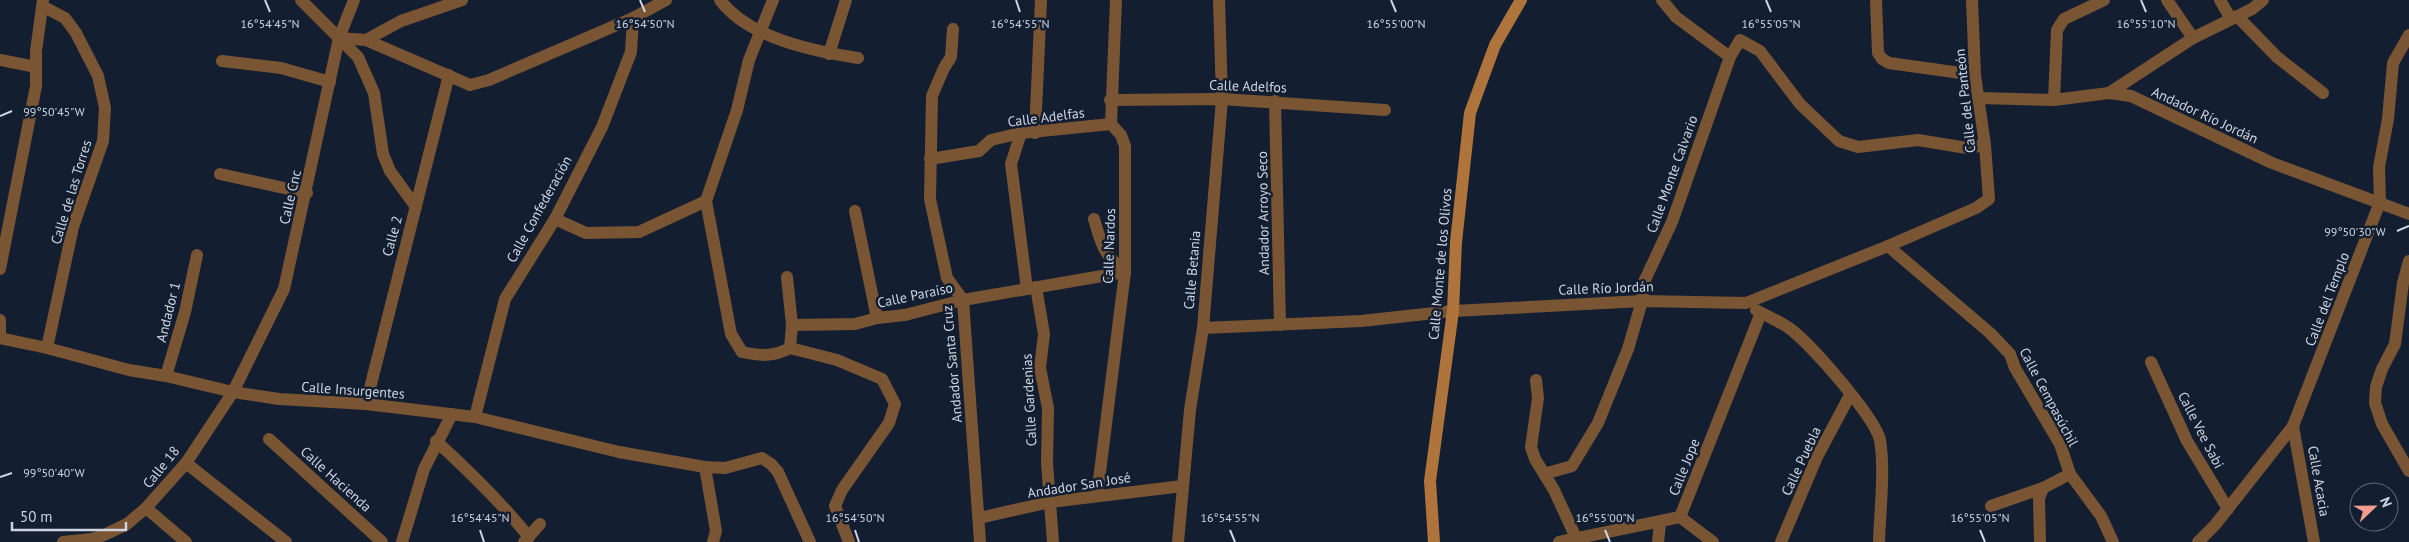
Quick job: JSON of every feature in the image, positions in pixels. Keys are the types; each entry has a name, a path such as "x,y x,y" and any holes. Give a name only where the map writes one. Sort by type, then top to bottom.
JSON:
{"street":[{"path":"301,0 358,58 374,94 383,154 390,171 416,206"},
{"name":"Calle Cnc","path":"233,392 284,290 307,193 339,38 354,0"},
{"path":"366,40 401,22 462,0"},
{"path":"339,38 366,40 470,85 489,80 633,18 666,0"},
{"path":"720,0 730,13 762,33 829,54 858,58"},
{"path":"774,0 762,33 749,60 737,110 706,201 731,334 742,352 760,356 777,355 790,348 837,360 882,378 895,404 889,423 842,490 836,506 849,542"},
{"path":"829,54 846,0"},
{"path":"1035,133 1041,0"},
{"path":"1110,124 1116,0"},
{"name":"Calle Betania","path":"1178,542 1190,410 1203,328 1222,99 1219,0"},
{"name":"Calle Monte de los Olivos","path":"1434,542 1430,481 1453,311 1456,242 1470,112 1495,45 1521,0"},
{"path":"1662,0 1676,17 1730,57 1740,40 1760,51 1800,104 1839,141 1858,147 1918,140 1967,148 1985,145"},
{"path":"1876,0 1878,52 1882,59 1889,63 1975,75"},
{"name":"Calle del Panteón","path":"1972,0 1975,75 1980,98 1989,199"},
{"path":"2054,100 2057,30 2064,19 2104,0"},
{"path":"2167,0 2193,38"},
{"path":"2220,0 2234,18 2277,57 2323,93"},
{"path":"2108,93 2193,38 2234,18 2263,0"},
{"path":"0,269 36,86 38,25 42,3"},
{"name":"Calle de las Torres","path":"42,3 65,18 76,33 98,76 105,108 103,141 73,227 48,348"},
{"name":"Calle Confederación","path":"475,417 505,299 554,218 602,127 631,52 633,18"},
{"name":"Andador Santa Cruz","path":"953,29 951,57 932,96 930,199 947,278 963,300 980,518 980,542"},
{"name":"Calle del Templo","path":"2198,542 2228,508 2293,426 2380,202 2379,167 2388,118 2393,63 2409,36"},
{"path":"2393,63 2409,54"},
{"name":"Calle Monte Calvario","path":"1544,474 1572,466 1598,423 1628,349 1642,301 1644,282 1672,222 1730,57"},
{"path":"0,60 36,67"},
{"path":"222,61 281,68 330,82"},
{"name":"Calle 2","path":"366,404 449,75"},
{"name":"Andador Río Jordán","path":"1980,98 2054,100 2108,93 2131,96 2272,163 2409,214"},
{"name":"Calle Adelfos","path":"1110,100 1222,99 1275,101 1385,110"},
{"name":"Andador Arroyo Seco","path":"1275,101 1280,325"},
{"name":"Calle Adelfas","path":"930,160 979,150 991,140 1021,133 1110,124"},
{"name":"Calle Nardos","path":"1097,496 1125,272 1125,146 1121,135 1110,124"},
{"name":"Calle Gardenias","path":"1021,133 1011,164 1031,288 1044,334 1040,368 1048,408 1050,502 1053,542"},
{"path":"220,174 307,193"},
{"name":"Calle Río Jordán","path":"1203,328 1361,321 1453,311 1642,301 1746,303 1888,246 1976,208 1989,199"},
{"path":"554,218 586,232 639,232 706,201"},
{"path":"855,212 877,318"},
{"path":"1094,219 1101,244 1108,258 1125,272"},
{"name":"Calle Cempasúchil","path":"1888,246 1990,334 2010,354 2015,368 2060,444 2070,474 2101,516 2114,542"},
{"name":"Andador 1","path":"166,376 185,312 196,255"},
{"path":"2409,261 2403,283 2395,344 2382,369 2376,387 2375,403 2382,424 2409,471"},
{"name":"Calle Paraíso","path":"792,325 855,324 877,318 904,315 963,300 1125,272"},
{"path":"787,277 792,325 790,348"},
{"path":"1746,303 1790,329 1834,373 1879,437 1881,452 1879,542"},
{"name":"Calle Jope","path":"1559,542 1578,541 1680,517 1762,313"},
{"path":"0,320 0,338"},
{"name":"Calle Insurgentes","path":"0,338 48,348 129,370 166,376 233,392 279,399 366,404 475,417 619,452 705,467 725,468 762,458 772,464 778,472 810,542"},
{"name":"Calle Vee Sabi","path":"2151,362 2187,441 2228,508"},
{"path":"1536,380 1538,398 1531,447 1578,541"},
{"name":"Calle 18","path":"63,542 93,541 127,524 146,508 186,462 233,392"},
{"name":"Calle Puebla","path":"1781,542 1817,458 1850,395"},
{"path":"402,542 424,468 452,414"},
{"name":"Calle Acacia","path":"2293,426 2314,542"},
{"name":"Calle Hacienda","path":"269,439 382,542"},
{"path":"436,442 497,499 527,539 540,524"},
{"path":"186,462 286,542"},
{"path":"705,467 716,531 713,542"},
{"path":"1991,506 2043,488 2070,474"},
{"name":"Andador San José","path":"980,518 1050,502 1183,486"},
{"path":"2040,542 2039,498 2043,488"},
{"path":"146,508 186,542"},
{"path":"1680,517 1714,542"},
{"path":"1658,542 1660,523"}]}
